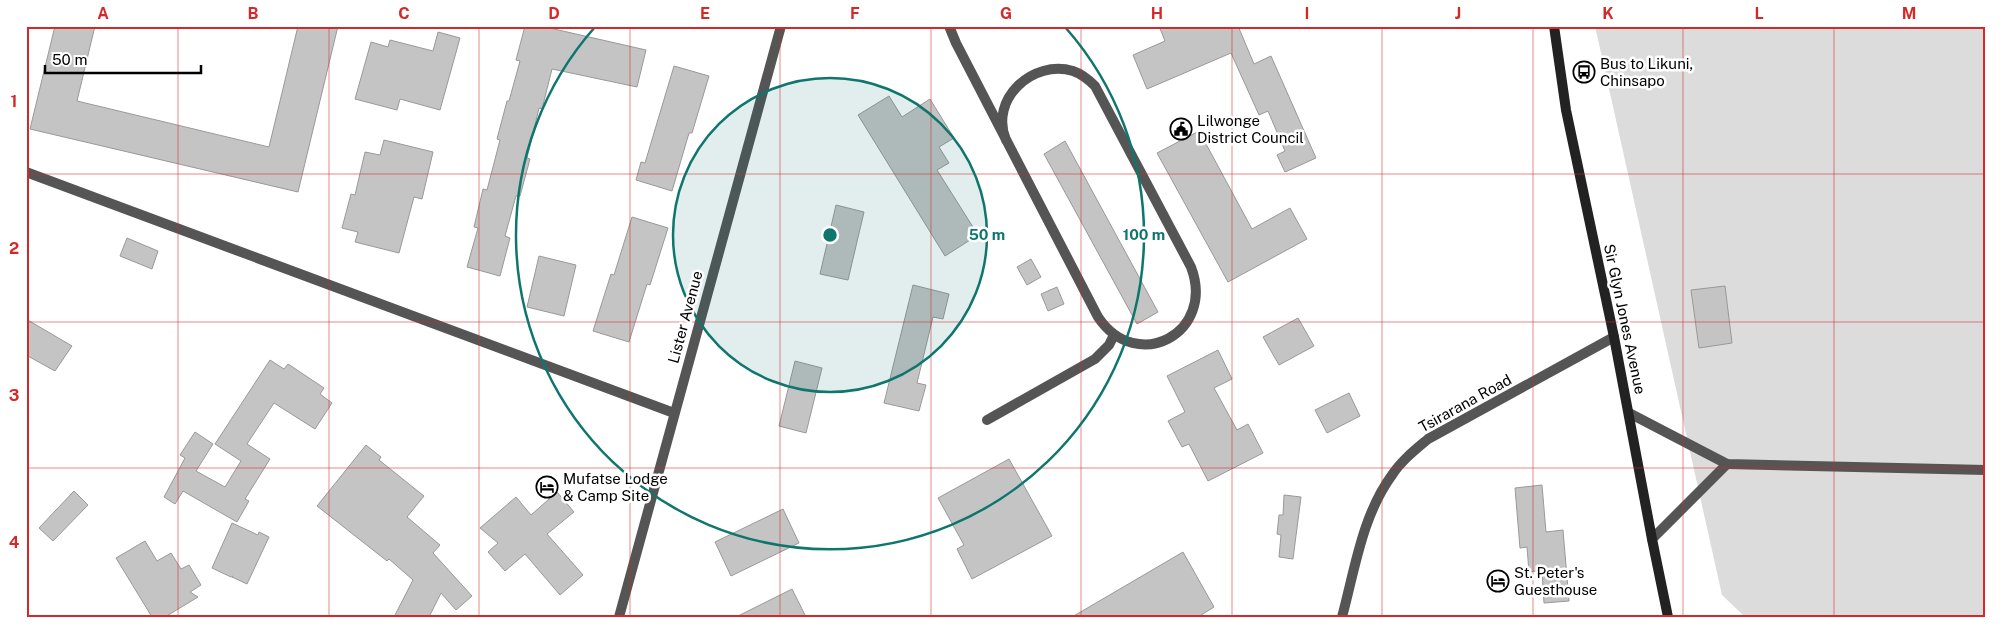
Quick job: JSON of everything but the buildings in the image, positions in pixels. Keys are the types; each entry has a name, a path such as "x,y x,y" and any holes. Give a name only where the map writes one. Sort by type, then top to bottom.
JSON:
{"main road":[{"name":"Sir Glyn Jones Avenue","path":"1554,26 1566,110 1614,337 1668,617"}],"street":[{"name":"Lister Avenue","path":"619,617 780,26"},
{"path":"949,26 1006,140 1104,327 1114,335 1138,344 1150,344 1169,338 1184,327 1196,304 1196,279 1191,266 1095,86 1074,72 1049,69 1037,72 1026,78 1016,86 1004,109 1003,122 1006,140"},
{"path":"26,172 674,413"},
{"path":"987,420 1095,360 1106,349 1114,335"},
{"name":"Tsirarana Road","path":"1342,617 1367,522 1392,474 1408,456 1428,440 1614,337"},
{"path":"1629,413 1728,464 1986,470"},
{"path":"1652,540 1728,464"}],"shaded area":[{"path":"1595,26 1986,26 1986,617 1745,617 1722,595"}],"place":[{"name":"Bus to Likuni, Chinsapo","path":"1584,72"},
{"name":"Lilwonge District Council","path":"1181,129"},
{"name":"Mufatse Lodge & Camp Site","path":"547,487"},
{"name":"St. Peter's Guesthouse","path":"1498,581"}]}
